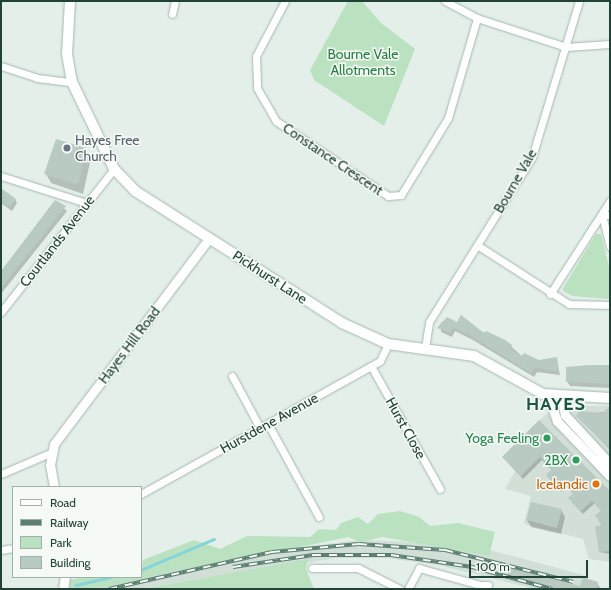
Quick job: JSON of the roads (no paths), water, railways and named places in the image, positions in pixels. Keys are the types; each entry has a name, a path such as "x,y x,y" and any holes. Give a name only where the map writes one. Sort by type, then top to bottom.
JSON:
{"main road":[{"name":"Pickhurst Lane","path":"70,1 67,54 72,82 114,169 135,191 342,323 388,344 474,356 548,395 562,397 610,398"}],"street":[{"path":"172,14 175,1"},
{"name":"Constance Crescent","path":"285,1 256,56 257,88 276,121 388,196 401,195 448,118 477,18"},
{"path":"445,1 477,18 566,47 610,44"},
{"name":"Bourne Vale","path":"425,348 428,322 532,157 566,47 578,1"},
{"path":"1,66 37,78 72,82"},
{"name":"Courtlands Avenue","path":"1,312 114,169"},
{"path":"1,176 86,203"},
{"path":"550,294 610,201"},
{"path":"602,215 610,215"},
{"path":"602,215 610,247"},
{"name":"Hayes Hill Road","path":"50,452 209,238"},
{"path":"477,245 550,294 569,304 610,305"},
{"name":"Hurstdene Avenue","path":"142,493 380,361 388,344"},
{"name":"Hurst Close","path":"371,366 440,489"},
{"path":"232,376 260,428"},
{"path":"548,395 557,421 610,476"},
{"path":"562,397 565,415 610,464"},
{"path":"268,424 319,517"},
{"path":"1,474 50,452 54,486"},
{"path":"1,550 12,548"},
{"path":"312,568 358,568 400,589"},
{"path":"408,589 419,568 480,587 488,585"},
{"path":"63,589 64,578"}],"waterway":[{"path":"142,570 214,539"},
{"path":"76,585 106,578"}],"railway":[{"path":"109,589 272,552 359,544 445,550 573,582"},
{"path":"233,567 313,555 391,555 472,567 552,589"}],"place":[{"name":"Hayes Free Church","path":"67,148"},
{"name":"Yoga Feeling","path":"547,438"},
{"name":"2BX","path":"576,460"},
{"name":"Icelandic","path":"596,484"}],"district":[{"name":"HAYES","path":"556,404"}],"park label":[{"name":"Bourne Vale Allotments","path":"363,62"}]}
